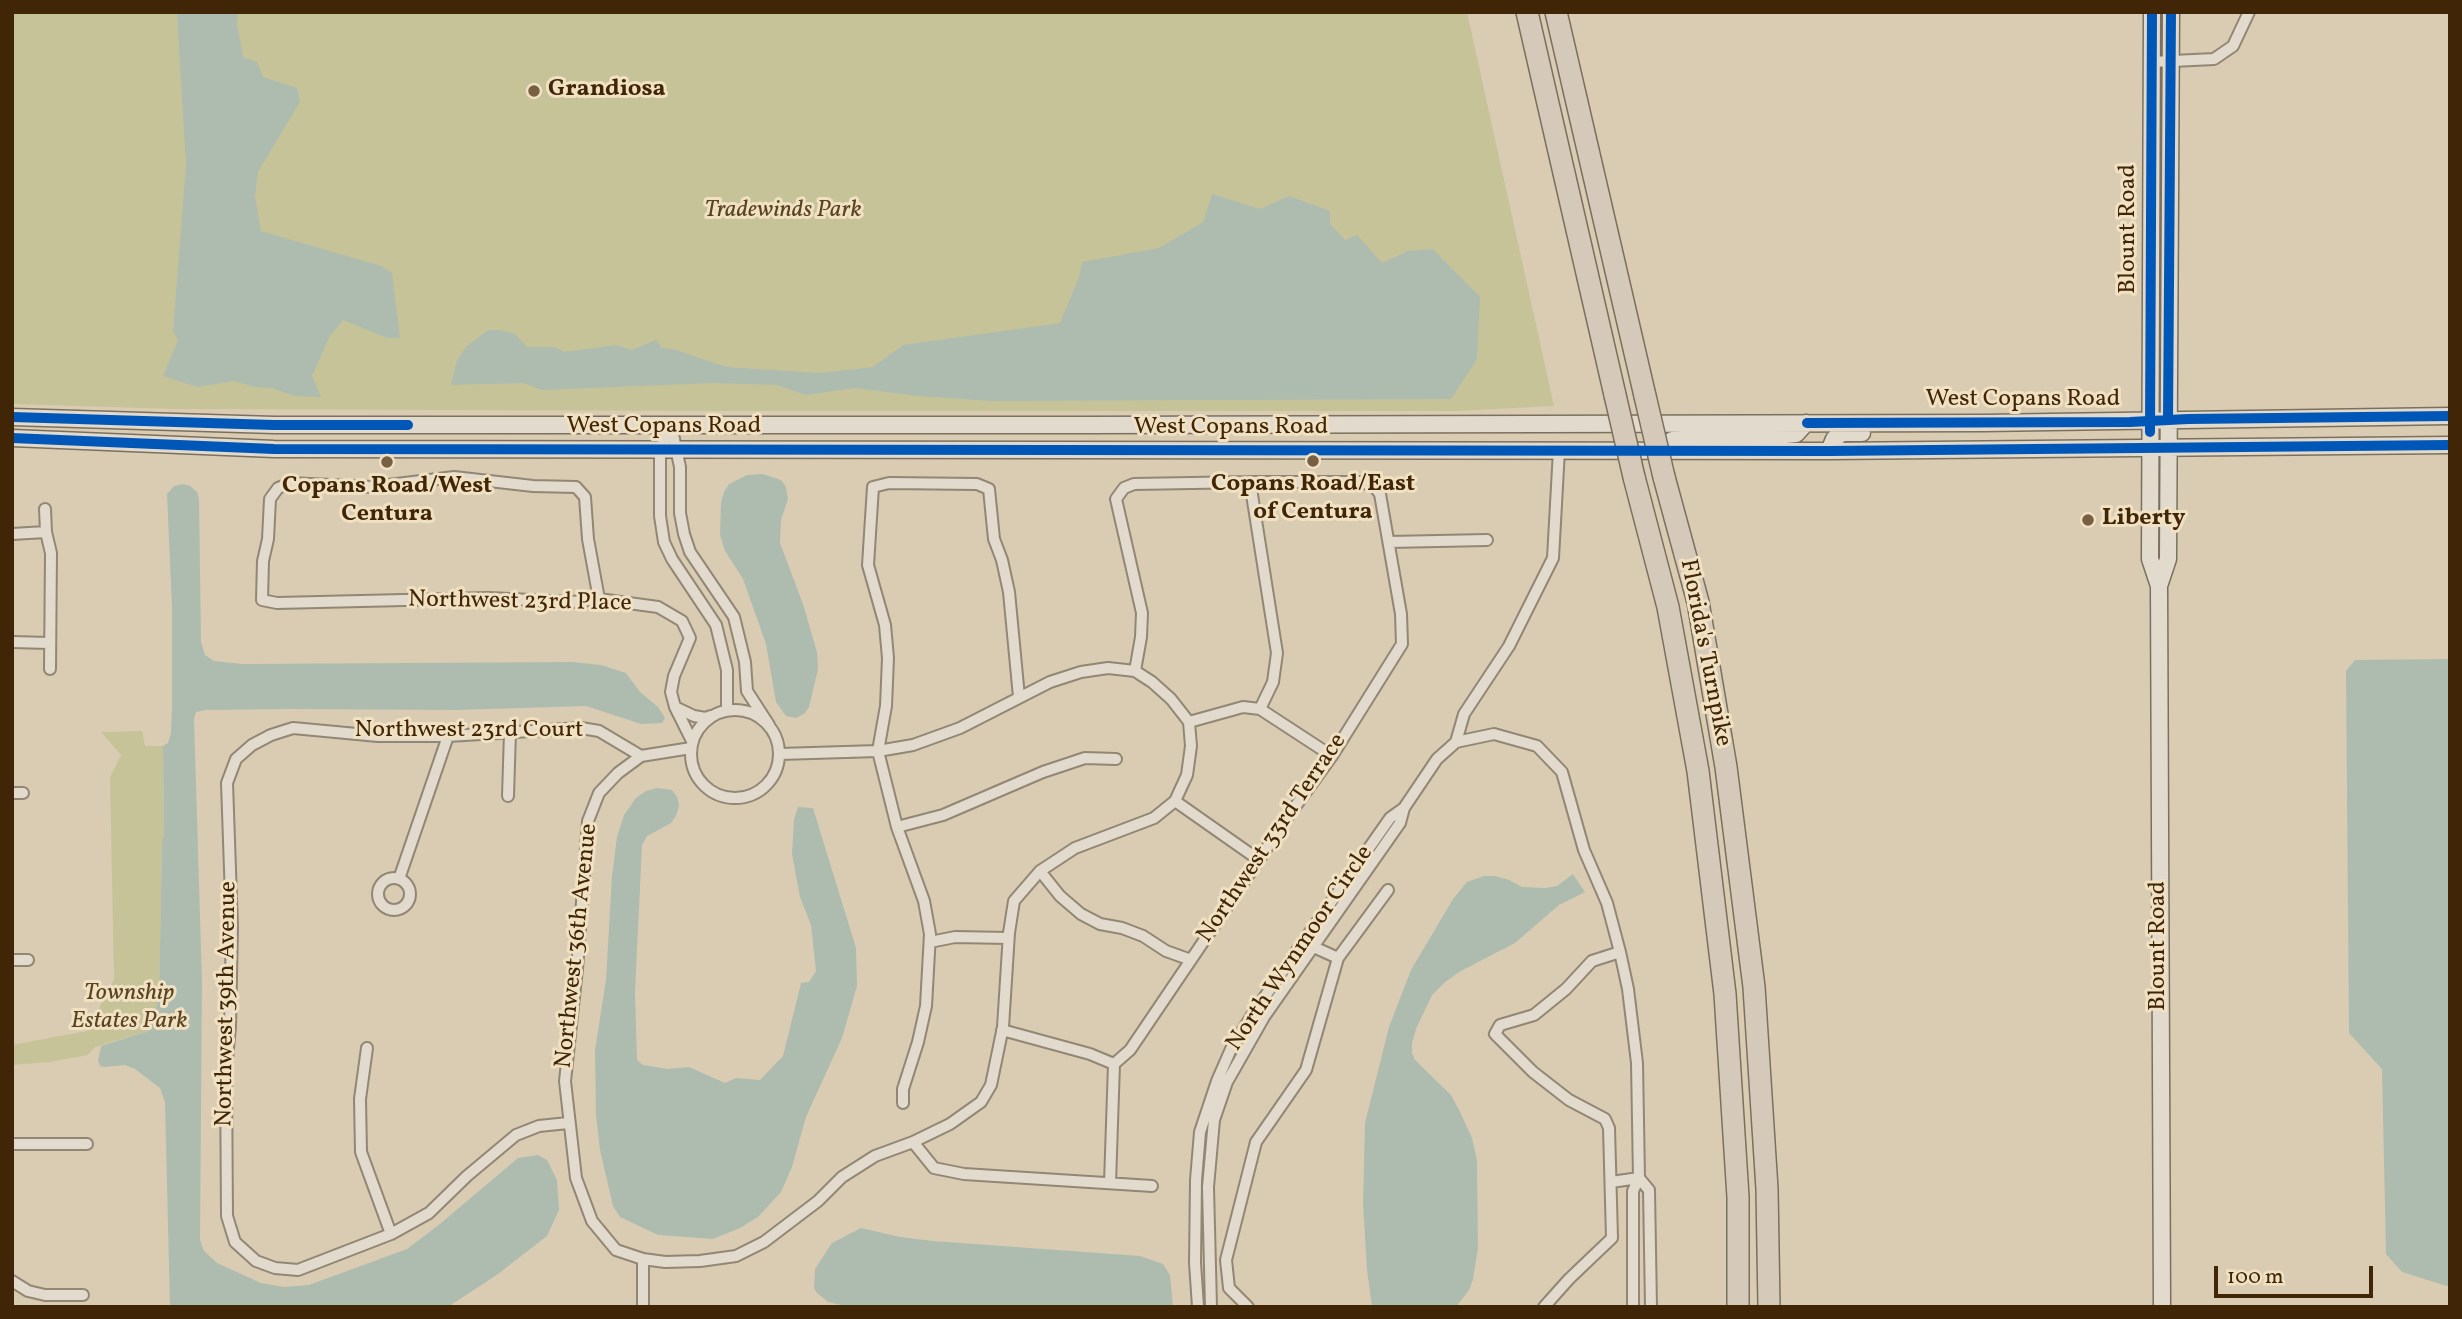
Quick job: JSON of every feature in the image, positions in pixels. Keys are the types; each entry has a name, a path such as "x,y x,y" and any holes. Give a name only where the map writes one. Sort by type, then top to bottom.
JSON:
{"highway":[{"name":"Florida's Turnpike","path":"1527,12 1634,477 1668,607 1701,797 1725,993 1738,1197 1738,1307"},
{"name":"Florida's Turnpike","path":"1556,12 1664,477 1698,602 1726,767 1754,987 1767,1189 1769,1307"}],"main road":[{"name":"Blount Road","path":"2152,12 2150,559 2159,586 2162,1307"},
{"name":"Blount Road","path":"2159,586 2168,559 2171,12"},
{"name":"West Copans Road","path":"12,417 274,425 671,425 1807,423 2450,416"},
{"path":"1829,451 1834,439 1842,433 1901,432 1930,422"},
{"path":"1559,450 1591,441 1751,438 1796,434 1807,423"},
{"path":"1280,424 1280,450"},
{"path":"368,425 368,449"},
{"name":"West Copans Road","path":"12,438 274,449 1829,451 2450,445"}],"street":[{"path":"2152,62 2214,60 2233,46 2249,12"},
{"path":"671,425 660,449 660,516 664,542 672,559 716,625 727,670 727,710"},
{"path":"671,425 677,449 680,513 690,552 734,617 745,662 747,691 775,733 780,754 778,766 773,778 764,788 740,798 718,794 702,783 695,773 691,745 697,731 714,715"},
{"path":"1559,450 1553,558 1509,646 1464,714 1456,742 1494,734 1538,746 1562,772 1584,849 1607,903 1628,989 1637,1063 1639,1178 1633,1191 1633,1307"},
{"name":"Northwest 23rd Place","path":"599,600 588,539 585,497 576,487 533,486 454,477 372,486 290,483 278,488 271,499 268,539 263,561 262,600 277,603 489,598 572,602 599,600 658,607 682,621 690,638 674,676 671,692 691,745"},
{"path":"1135,671 1142,613 1116,499 1124,488 1134,484 1250,482 1277,653 1273,682 1260,709"},
{"name":"Northwest 33rd Terrace","path":"1114,1064 1130,1050 1332,756 1402,644 1401,614 1389,542 1380,494 1374,486 1361,482 1250,482"},
{"path":"903,1103 903,1089 926,1006 929,942 924,901 897,827 878,751 886,706 888,658 885,625 868,565 873,487 889,483 977,484 989,489 994,539 1009,592 1019,697"},
{"path":"45,509 51,554 50,669"},
{"path":"12,534 46,532"},
{"path":"664,542 684,534"},
{"path":"1389,542 1487,540"},
{"path":"12,642 49,643"},
{"path":"721,644 740,642"},
{"path":"780,754 878,751 913,746 960,728 1050,682 1081,672 1108,668 1135,671 1152,681 1189,722 1191,746 1187,775 1175,802 1259,860"},
{"path":"675,707 705,718 727,710 742,710 757,715 769,725"},
{"path":"1189,722 1243,707 1260,709 1332,756"},
{"name":"Northwest 23rd Court","path":"252,744 293,728 377,736 448,736 581,728 599,732 641,756"},
{"path":"508,796 510,732"},
{"path":"399,879 448,736"},
{"name":"North Wynmoor Circle","path":"1211,1307 1208,1187 1214,1121 1227,1082 1241,1054 1382,828 1390,818 1405,808 1437,759 1456,742"},
{"name":"Northwest 39th Avenue","path":"252,744 236,759 227,783 232,927 230,1027 226,1070 227,1216 235,1242 256,1261 275,1268 298,1270 391,1234"},
{"name":"Northwest 36th Avenue","path":"691,745 641,756 618,773 598,793 588,821 578,968 565,1081 576,1178 592,1221 616,1250 643,1259 665,1262 736,1256 764,1242 818,1201 842,1177 875,1156 914,1142 950,1124 981,1101 991,1085 1002,1030 1008,938 1014,901 1040,871 1075,848 1154,818 1175,802"},
{"path":"897,827 943,815 1043,772 1085,758 1116,759"},
{"path":"1040,871 1060,896 1081,914 1100,924 1143,936 1166,951 1191,960"},
{"path":"1248,1307 1229,1288 1226,1260 1256,1142 1306,1070 1338,958 1388,890"},
{"path":"929,942 956,937 1008,938"},
{"path":"1308,945 1338,958"},
{"name":"North Wynmoor Circle","path":"1198,1307 1195,1263 1196,1180 1200,1132 1217,1080 1231,1049 1254,1012 1308,945"},
{"path":"1544,1307 1612,1238 1609,1128 1605,1119 1569,1100 1525,1065 1495,1034 1500,1025 1534,1015 1566,989 1592,961 1620,952"},
{"path":"12,960 28,960"},
{"path":"1002,1030 1090,1054 1114,1064 1110,1183"},
{"path":"367,1048 360,1099 360,1152 391,1234 429,1213 467,1175 516,1135 539,1126 568,1124"},
{"path":"914,1142 934,1168 964,1174 1152,1186"},
{"path":"12,1144 87,1144"},
{"path":"1611,1181 1639,1178"},
{"path":"1639,1178 1649,1190 1651,1307"},
{"path":"643,1259 643,1307"},
{"path":"1195,1263 1226,1260"},
{"path":"12,1282 28,1291 45,1295 83,1295"}],"green space":[{"name":"Tradewinds Park","path":"12,12 1467,12 1554,406 1457,411 697,411 173,409 12,404"},
{"name":"Township Estates Park","path":"142,731 145,746 163,746 164,836 159,998 149,1031 95,1047 88,1055 12,1065 12,1045 87,1031 114,979 110,777 121,755 101,732"}],"shaded area":[{"path":"177,12 238,12 237,24 243,57 257,62 263,77 297,88 300,102 258,172 255,196 261,231 381,266 392,273 400,338 387,338 343,320 330,336 312,376 321,397 294,396 272,388 254,387 235,381 197,387 163,376 178,340 173,331 186,165"},
{"path":"1212,194 1260,209 1289,196 1330,211 1330,224 1345,240 1357,235 1382,263 1408,251 1433,249 1480,297 1477,359 1451,399 992,401 917,396 855,388 806,395 777,385 712,383 542,390 523,383 451,385 457,360 467,346 488,330 515,334 527,347 555,347 564,352 616,345 632,350 656,340 662,348 673,349 726,367 820,373 873,367 903,345 1060,323 1079,277 1082,262 1159,248 1203,222"},
{"path":"763,474 781,480 786,487 788,499 781,520 780,543 803,604 817,652 818,669 809,707 804,714 796,718 786,716 776,702 766,644 743,579 725,551 720,535 721,502 729,484 747,475"},
{"path":"183,484 197,492 199,499 201,642 205,655 214,661 242,664 573,662 601,665 626,673 665,718 662,723 641,724 586,706 196,712 194,719 202,982 200,1240 204,1251 217,1263 261,1283 284,1287 309,1285 407,1249 518,1158 538,1155 547,1160 557,1180 559,1210 547,1236 498,1274 448,1307 170,1307 165,1102 160,1088 135,1069 125,1065 104,1067 100,1066 98,1061 101,1046 149,1031 159,998 164,836 163,746 168,743 171,733 172,708 172,607 167,494 174,486"},
{"path":"2450,659 2450,1287 2402,1272 2386,1254 2382,1069 2349,1033 2346,671 2355,660"},
{"path":"657,788 672,790 679,805 671,823 647,836 642,845 635,993 637,1060 643,1065 668,1069 689,1067 725,1083 736,1078 760,1080 783,1056 801,983 809,982 816,971 811,925 800,897 792,854 794,820 798,807 813,808 856,948 857,986 842,1038 806,1117 792,1167 781,1192 758,1217 713,1239 658,1235 620,1217 613,1206 600,1150 596,1115 595,1050 606,980 617,837 624,815 636,798"},
{"path":"1573,874 1585,892 1559,905 1515,943 1459,972 1444,983 1432,995 1412,1043 1415,1060 1451,1095 1472,1138 1477,1160 1478,1248 1469,1290 1456,1307 1372,1307 1363,1204 1365,1123 1389,1027 1411,970 1453,899 1467,882 1484,876 1495,876 1522,887 1545,888 1557,886"},
{"path":"861,1228 933,1241 1140,1256 1163,1264 1170,1275 1173,1307 849,1307 828,1302 814,1288 815,1269 832,1243"}],"cycle path":[{"path":"2150,432 2152,12"},
{"path":"2168,420 2171,12"},
{"path":"1807,423 2130,422 2450,416"},
{"path":"12,417 274,425 408,425"},
{"path":"12,438 274,449 1829,451 2450,445"}],"place":[{"name":"Grandiosa","path":"534,91"},
{"name":"Copans Road/East of Centura","path":"1313,461"},
{"name":"Copans Road/West Centura","path":"387,462"},
{"name":"Liberty","path":"2088,520"}]}
